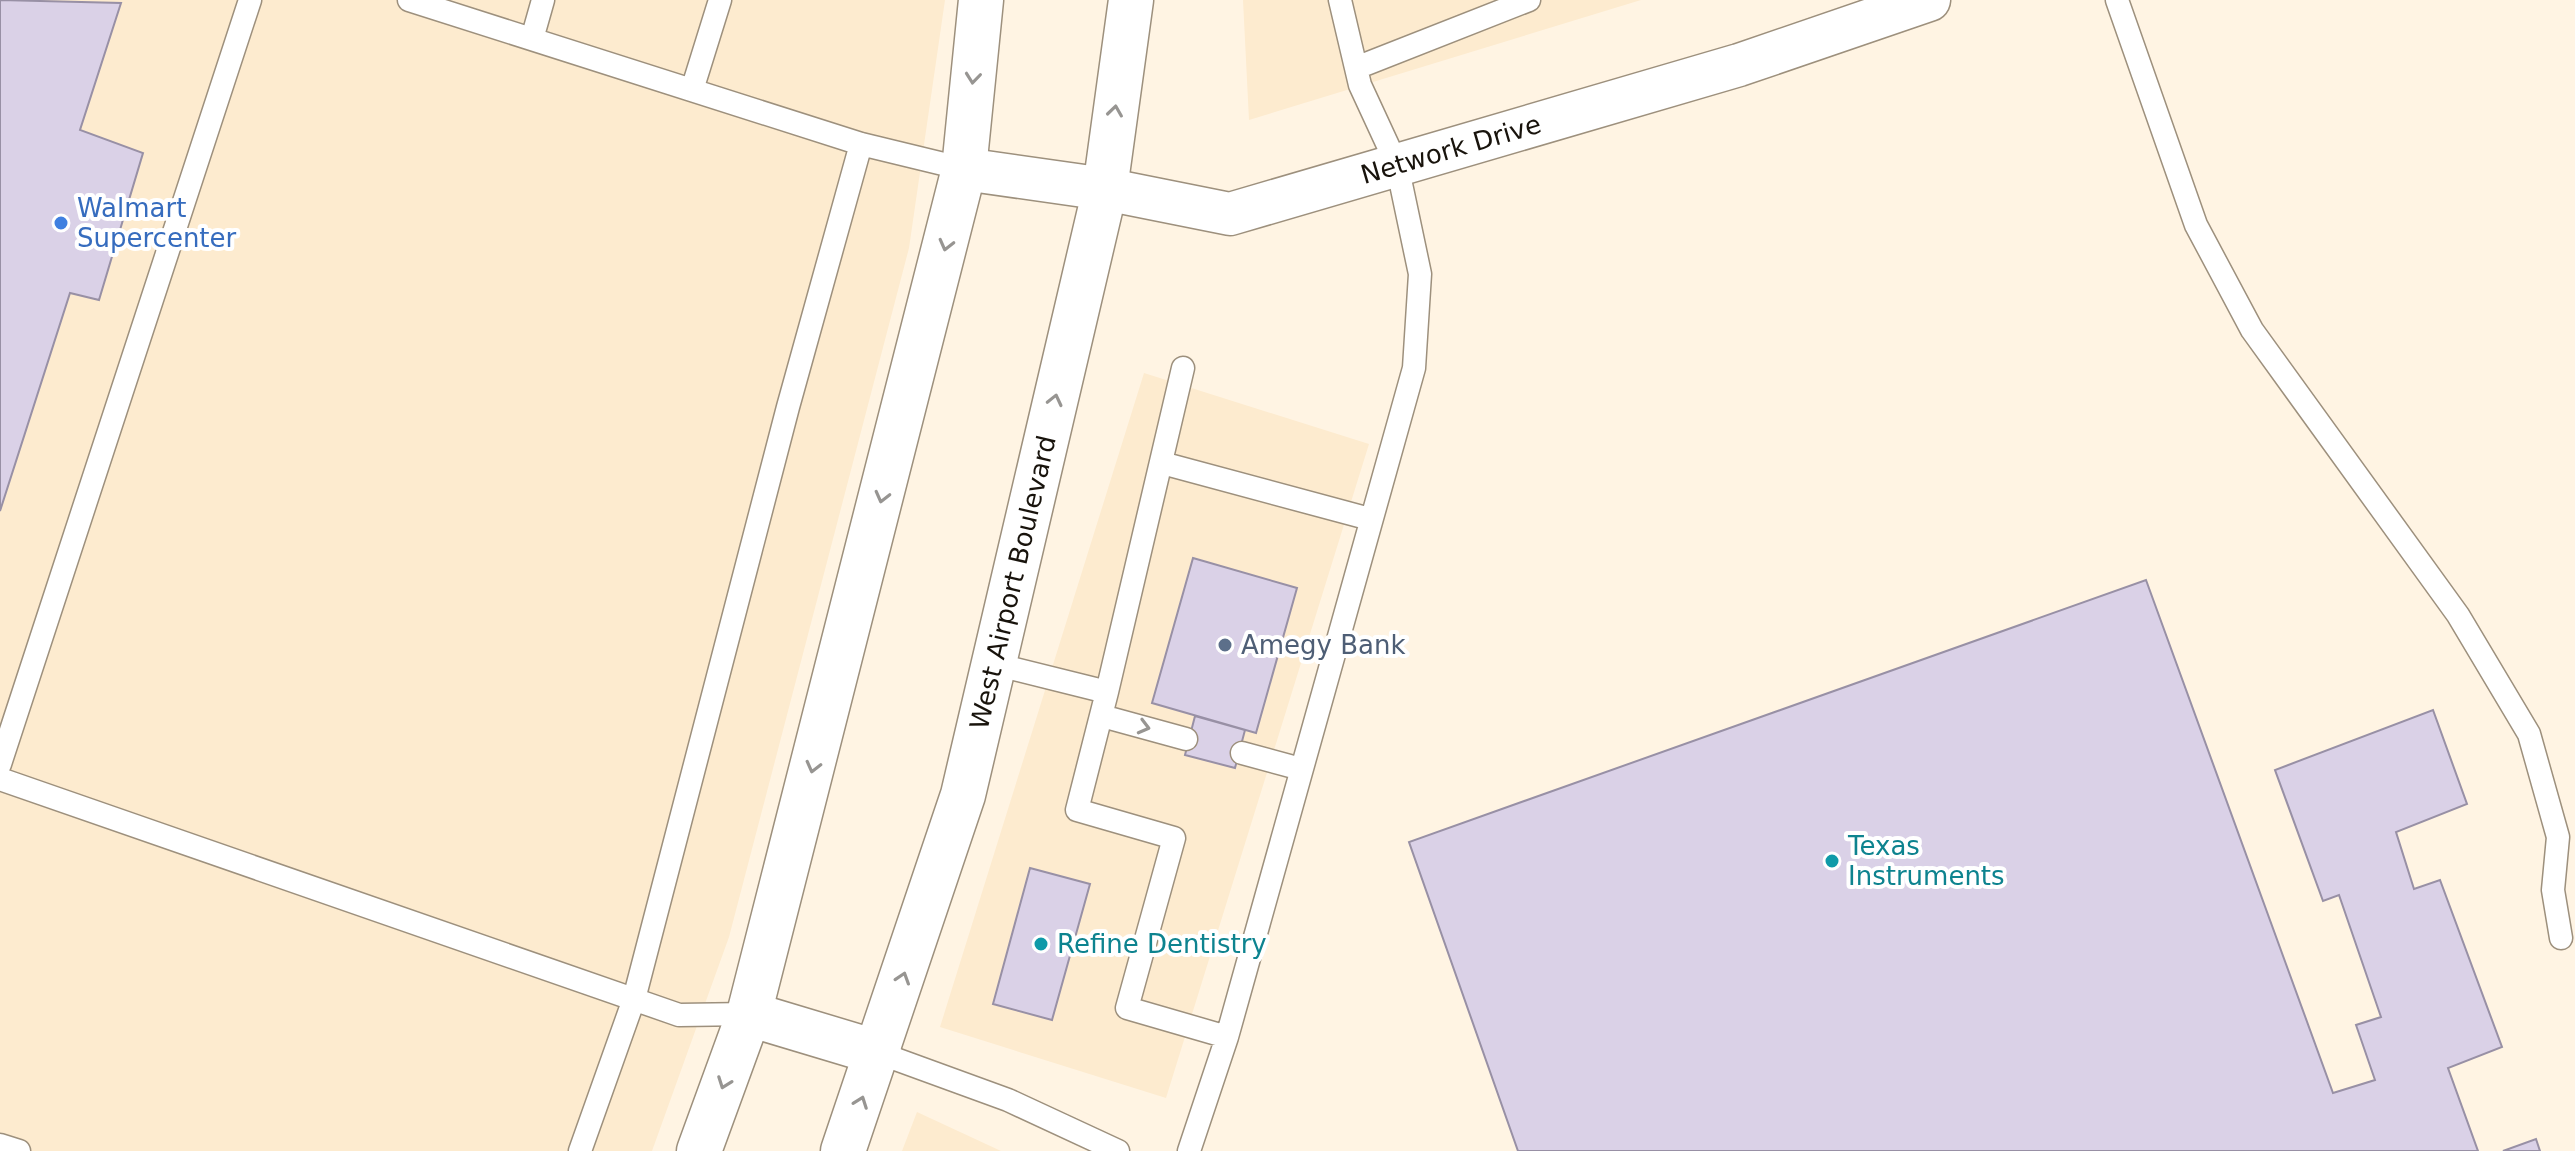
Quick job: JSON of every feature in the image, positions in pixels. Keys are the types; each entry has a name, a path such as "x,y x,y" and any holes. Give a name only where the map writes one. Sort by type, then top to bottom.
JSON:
{"main road":[{"path":"699,1151 749,1014 964,169 981,0"},
{"name":"West Airport Boulevard","path":"843,1151 879,1053 963,795 1105,189 1131,0"},
{"path":"749,1014 879,1053"}],"street":[{"name":"Network Drive","path":"964,169 1105,189 1230,214 1739,65 1929,0"}],"lane":[{"path":"0,764 250,0"},
{"path":"409,0 861,144 964,169"},
{"path":"532,39 543,0"},
{"path":"692,90 720,0"},
{"path":"1189,1151 1227,1037 1414,368 1420,274 1397,165 1356,68 1340,0"},
{"path":"2117,0 2196,225 2252,330 2458,615 2529,734 2558,837 2553,890 2561,938"},
{"path":"1356,68 1525,1"},
{"path":"580,1151 634,999 788,407 861,144"},
{"path":"1183,368 1077,810 1174,838 1127,1008 1227,1037"},
{"path":"1162,463 1370,519"},
{"path":"994,664 1107,692"},
{"path":"1102,716 1186,739"},
{"path":"1242,753 1301,769"},
{"path":"0,779 679,1015 749,1014"},
{"path":"879,1053 1008,1100 1118,1151"},
{"path":"0,1145 19,1151"}],"shaded area":[{"path":"0,0 945,0 909,248 729,937 652,1151 0,1151"},
{"path":"1243,0 1641,0 1249,120"},
{"path":"1144,373 1369,444 1166,1098 940,1027"},
{"path":"917,1112 1001,1151 902,1151"}],"building":[{"name":"Walmart Supercenter","path":"0,0 121,3 80,130 143,153 99,300 70,293 0,511"},
{"name":"Amegy Bank","path":"1193,558 1297,588 1256,733 1152,703"},
{"name":"Texas Instruments","path":"2146,580 2333,1093 2375,1080 2356,1025 2381,1017 2339,895 2323,901 2275,770 2433,710 2467,804 2396,832 2414,889 2440,880 2502,1047 2448,1068 2478,1151 1518,1151 1409,842"},
{"path":"1195,716 1245,730 1235,768 1185,755"},
{"name":"Refine Dentistry","path":"1030,868 1090,884 1052,1020 993,1004"},
{"path":"2536,1139 2540,1151 2503,1151"}],"place":[{"name":"Walmart Supercenter","path":"61,223"},
{"name":"Amegy Bank","path":"1225,645"},
{"name":"Texas Instruments","path":"1832,861"},
{"name":"Refine Dentistry","path":"1041,944"}]}
